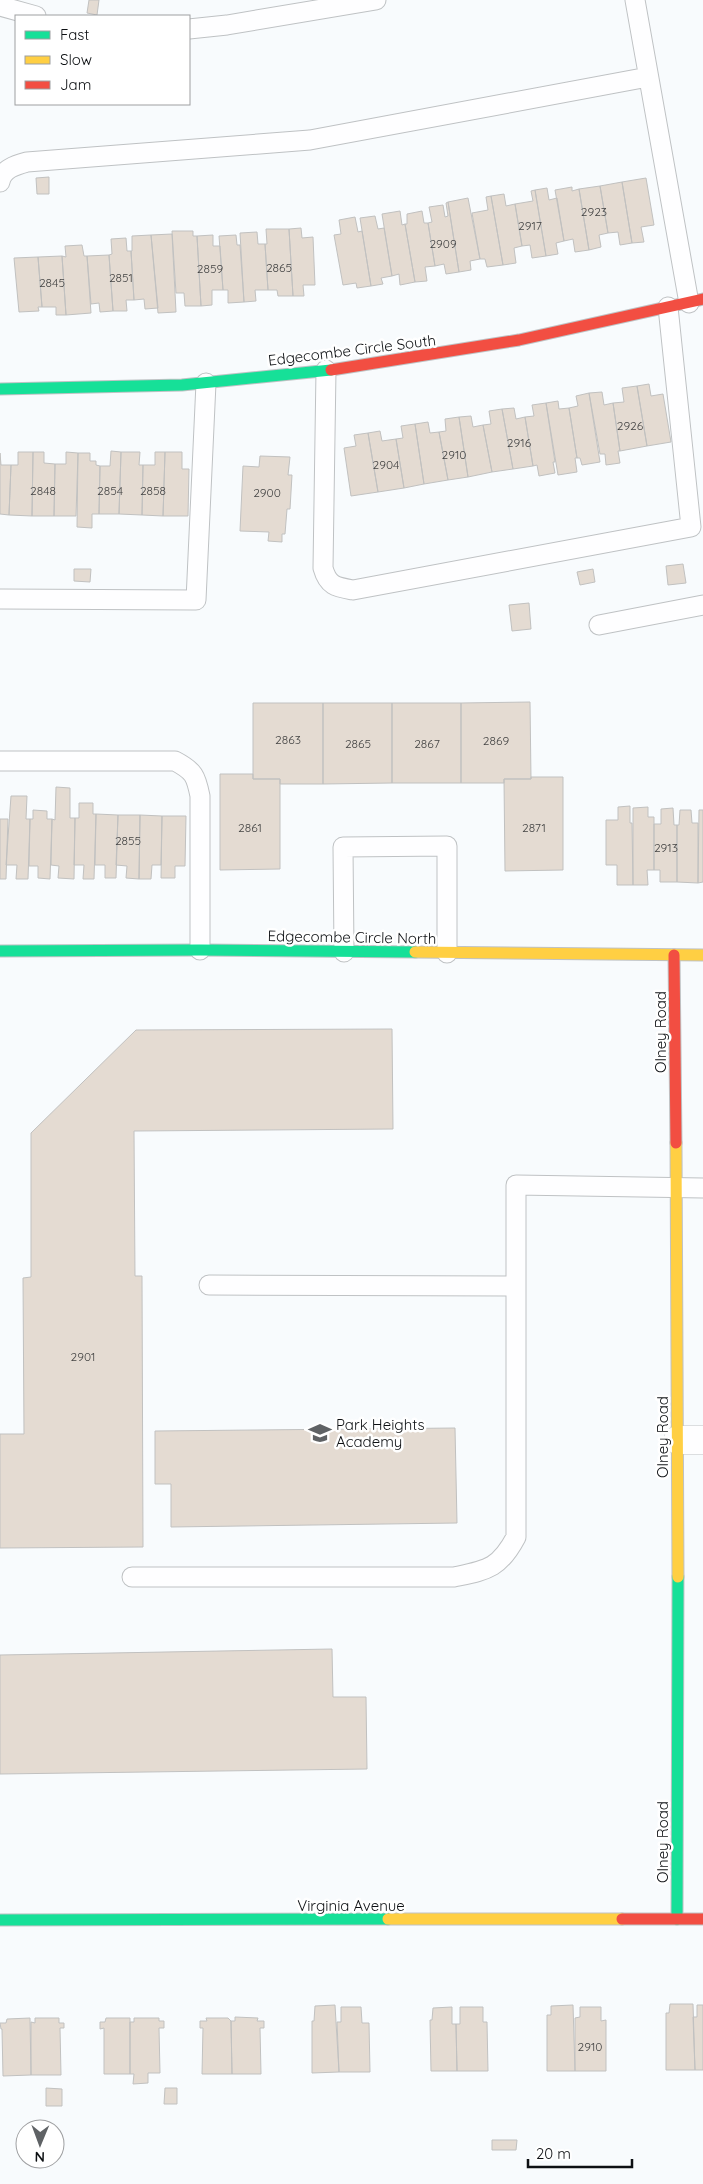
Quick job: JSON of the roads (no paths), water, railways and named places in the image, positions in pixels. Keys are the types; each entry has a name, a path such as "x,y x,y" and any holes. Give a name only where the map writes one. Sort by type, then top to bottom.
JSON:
{"street":[{"name":"Edgecombe Circle South","path":"0,389 206,383 326,370 478,347 696,301"},
{"name":"Edgecombe Circle North","path":"0,951 200,950 703,954"},
{"name":"Olney Road","path":"674,955 676,1188 690,1440 677,1919"},
{"name":"Virginia Avenue","path":"0,1920 703,1919"}],"lane":[{"path":"190,29 227,25 376,0"},
{"path":"635,0 648,77 696,301"},
{"path":"0,6 32,15"},
{"path":"0,182 1,178 11,167 27,162 310,140 648,77"},
{"path":"326,370 323,568 326,580 337,587 353,590 691,527 668,307"},
{"path":"0,599 196,600 206,383"},
{"path":"599,624 703,606"},
{"path":"0,761 175,761 189,768 197,780 200,796 200,950"},
{"path":"344,952 343,847 446,846 447,953"},
{"path":"132,1577 454,1577 487,1570 507,1555 516,1537 516,1184 703,1188"},
{"path":"209,1284 516,1286"}],"place":[{"name":"Park Heights Academy","path":"320,1433"}]}
